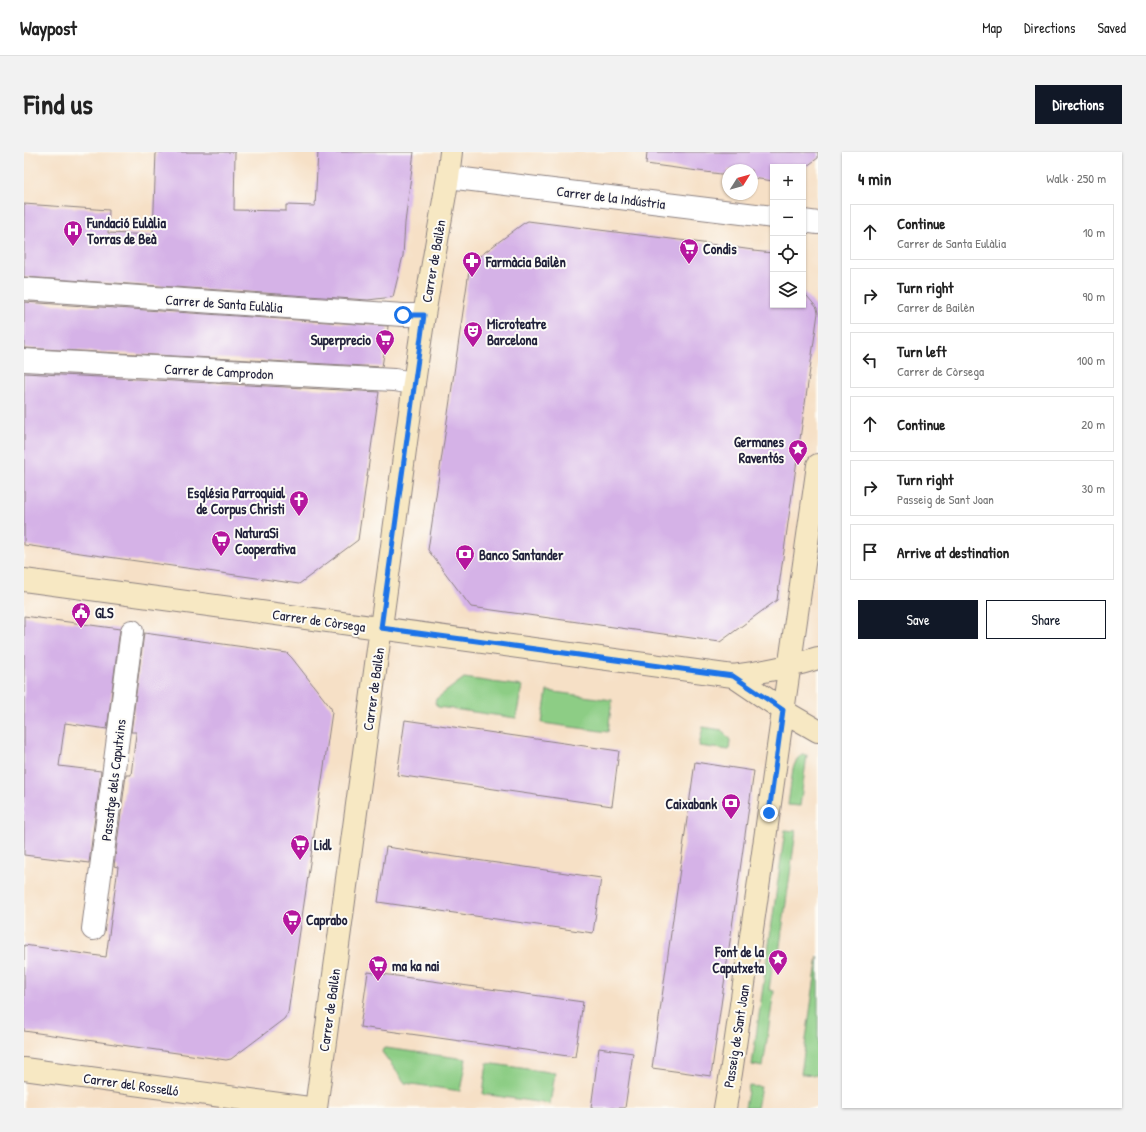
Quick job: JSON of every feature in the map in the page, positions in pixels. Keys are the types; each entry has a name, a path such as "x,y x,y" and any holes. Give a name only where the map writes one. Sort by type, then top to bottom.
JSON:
{"main road":[{"name":"Carrer de Bailèn","path":"316,1108 414,383 451,152"},
{"name":"Passeig de Sant Joan","path":"725,1108 818,465"},
{"name":"Carrer de Còrsega","path":"24,580 733,676"},
{"path":"733,676 768,671 818,658"},
{"path":"733,676 792,716 818,731"},
{"name":"Carrer del Rosselló","path":"24,1069 309,1108"}],"street":[{"name":"Carrer de la Indústria","path":"448,177 770,217"},
{"path":"806,221 818,223"},
{"name":"Carrer de Santa Eulàlia","path":"24,289 395,315 424,315"},
{"name":"Carrer de Camprodon","path":"24,360 394,380 414,383"},
{"name":"Passatge dels Caputxins","path":"93,929 132,631"}],"green space":[{"path":"464,678 522,686 516,718 438,707 435,703 436,699"},
{"path":"547,691 612,700 608,732 542,723"},
{"path":"703,727 722,730 730,740 729,750 699,746"},
{"path":"802,755 807,755 800,806 788,805 793,768 797,759"},
{"path":"785,830 796,831 778,960 773,960 769,990 774,991 763,1067 752,1065"},
{"path":"818,956 818,1075 801,1074"},
{"path":"385,1048 466,1059 460,1091 405,1083 382,1052"},
{"path":"487,1063 555,1073 550,1104 483,1094"},
{"path":"749,1086 761,1087 757,1108 745,1108"}],"building":[{"path":"156,152 235,152 234,210 286,211 286,205 315,206 318,152 414,152 405,223 403,256 393,297 368,300 24,277 24,204 109,210 108,233 153,235"},
{"path":"647,152 818,152 818,158 806,167 806,164 770,164 770,181 758,179 758,164 722,164 722,174 646,164"},
{"path":"528,221 770,253 770,308 806,308 806,295 817,308 818,313 777,600 720,642 471,607 428,550 470,264"},
{"path":"24,302 388,327 382,367 24,348"},
{"path":"24,373 379,392 358,540 299,584 24,545"},
{"path":"24,616 120,629 107,729 65,723 59,766 101,771 89,863 24,855"},
{"path":"144,633 287,653 331,708 332,712 288,1013 284,1019 231,1059 226,1060 24,1031 24,945 106,957 118,867 114,866 126,775 131,775 136,734 136,732 131,732"},
{"path":"405,720 619,751 612,806 397,775"},
{"path":"695,762 754,771 711,1076 652,1068"},
{"path":"386,847 601,878 593,933 378,902"},
{"path":"368,972 583,1002 575,1057 360,1027"},
{"path":"599,1048 633,1053 625,1108 591,1108"}],"place":[{"name":"Fundació Eulàlia Torras de Beà","path":"73,247"},
{"name":"Condis","path":"689,265"},
{"name":"Farmàcia Bailèn","path":"472,278"},
{"name":"Microteatre Barcelona","path":"473,348"},
{"name":"Superprecio","path":"385,356"},
{"name":"Germanes Raventós","path":"798,466"},
{"name":"Església Parroquial de Corpus Christi","path":"299,517"},
{"name":"NaturaSi Cooperativa","path":"221,557"},
{"name":"Banco Santander","path":"465,571"},
{"name":"GLS","path":"81,629"},
{"name":"Caixabank","path":"731,820"},
{"name":"Lidl","path":"300,861"},
{"name":"Caprabo","path":"292,936"},
{"name":"Font de la Caputxeta","path":"778,976"},
{"name":"ma ka nai","path":"378,982"}],"route":[{"path":"403,315 424,315 381,628 733,676 783,710 769,813"}]}
